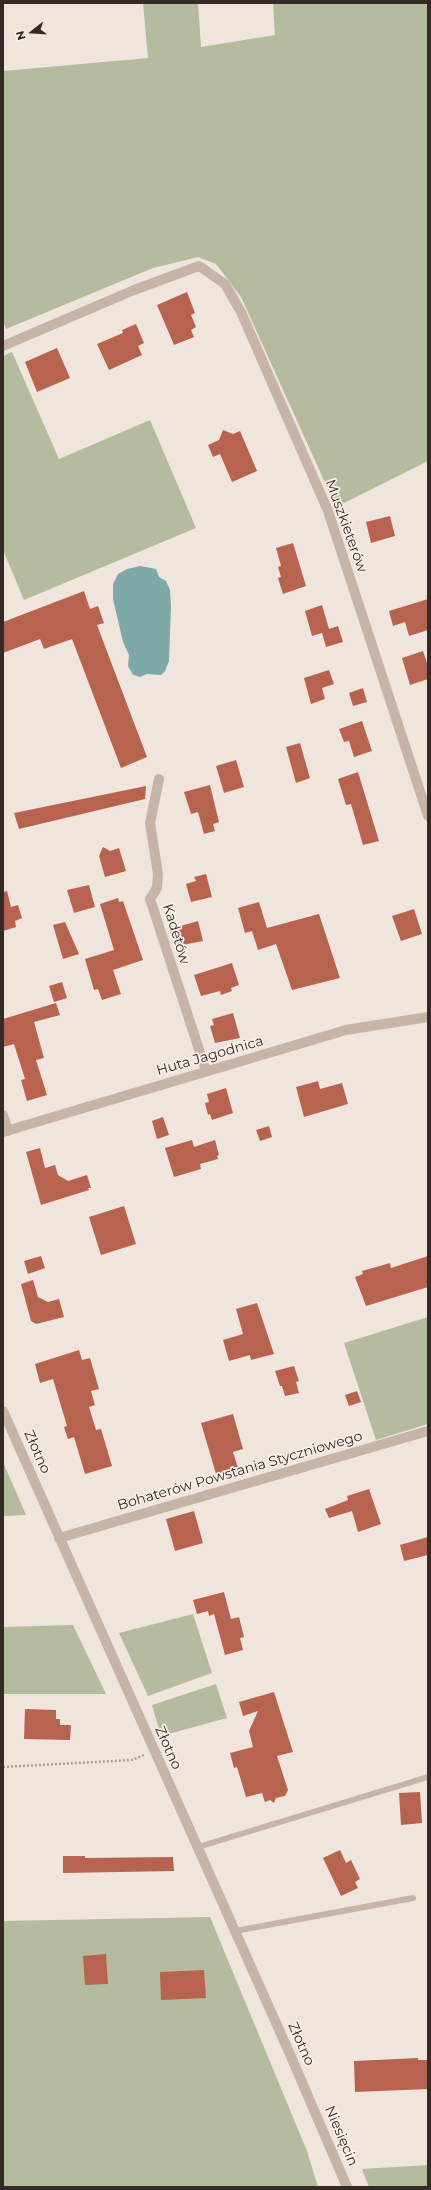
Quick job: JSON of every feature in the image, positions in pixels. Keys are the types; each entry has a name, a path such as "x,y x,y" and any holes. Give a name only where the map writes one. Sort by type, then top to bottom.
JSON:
{"street":[{"name":"Muszkieterów","path":"3,346 134,290 199,266 225,284 241,312 328,511 428,816"},
{"name":"Kadetów","path":"159,779 150,823 158,874 157,888 150,899 206,1071"},
{"name":"Huta Jagodnica","path":"6,1132 346,1030 428,1017"},
{"path":"3,1115 6,1132"},
{"name":"Złotno","path":"3,1411 308,2097"},
{"name":"Bohaterów Powstania Styczniowego","path":"59,1538 428,1431"},
{"name":"Niesięcin","path":"308,2097 347,2187"}],"lane":[{"path":"198,1847 428,1777"},
{"path":"235,1931 413,1898"}],"path":[{"path":"3,1767 132,1760 154,1751"}],"green space":[{"path":"143,3 198,3 201,47 275,35 273,3 428,3 428,461 336,507 241,297 216,264 198,257 153,268 6,329 3,321 3,71 148,58"},
{"path":"12,352 59,459 150,420 196,528 24,600 3,550 3,356"},
{"path":"428,1317 428,1424 376,1440 344,1343"},
{"path":"3,1462 26,1515 3,1516"},
{"path":"193,1614 212,1673 148,1696 119,1633"},
{"path":"73,1625 106,1694 3,1694 3,1627"},
{"path":"216,1684 227,1718 161,1736 152,1705"},
{"path":"210,1917 307,2151 318,2187 3,2187 3,1921"},
{"path":"428,2165 428,2187 369,2187 362,2169"}],"water":[{"path":"140,566 156,569 159,577 166,581 170,590 171,606 169,661 165,671 161,675 147,674 140,677 133,675 128,666 129,655 123,642 113,599 113,584 118,574 127,569"}],"building":[{"path":"187,292 195,313 191,315 196,327 191,330 194,337 174,345 157,305"},
{"path":"136,324 144,343 138,346 142,355 109,370 97,344 123,333 122,330"},
{"path":"57,348 70,378 37,392 25,362"},
{"path":"223,430 233,434 240,431 257,471 232,482 220,454 213,457 208,445 219,440"},
{"path":"390,516 395,536 371,543 366,522"},
{"path":"293,543 306,586 283,594 278,578 281,577 278,567 281,566 276,548"},
{"path":"84,591 90,609 98,606 104,623 97,625 147,757 121,768 72,639 44,649 40,639 3,653 3,622"},
{"path":"428,599 428,630 409,636 405,622 393,626 389,611"},
{"path":"322,605 329,629 338,626 343,642 326,647 322,633 312,636 305,611"},
{"path":"423,651 428,666 428,679 410,685 402,658"},
{"path":"329,670 334,684 322,688 325,699 311,704 304,678"},
{"path":"363,688 367,702 353,706 349,693"},
{"path":"362,721 372,751 354,757 349,741 344,742 339,729"},
{"path":"300,743 310,778 296,783 286,747"},
{"path":"236,760 244,787 224,793 216,766"},
{"path":"358,772 379,841 363,845 351,804 346,805 338,779"},
{"path":"210,785 219,822 213,824 215,831 204,834 198,812 191,814 184,792"},
{"path":"146,786 145,799 19,829 14,813"},
{"path":"103,847 110,851 119,848 126,871 105,877 99,856"},
{"path":"206,874 212,897 191,902 186,884 196,881 194,877"},
{"path":"89,885 95,907 74,913 67,890"},
{"path":"7,891 11,907 18,905 22,918 15,921 16,927 3,931 3,892"},
{"path":"118,898 119,902 123,901 143,960 113,970 121,994 102,1000 98,989 94,990 85,959 114,950 100,904"},
{"path":"259,902 267,928 319,914 340,978 292,990 276,944 258,950 252,931 245,933 238,908"},
{"path":"414,909 422,934 401,941 392,916"},
{"path":"198,921 203,941 182,945 177,927"},
{"path":"65,922 79,954 63,959 53,925"},
{"path":"232,963 239,985 231,988 232,991 221,995 220,991 201,996 194,975"},
{"path":"62,982 67,998 54,1002 49,986"},
{"path":"56,1003 60,1015 34,1022 44,1058 36,1060 47,1095 27,1101 21,1080 25,1079 14,1044 3,1047 3,1019"},
{"path":"233,1013 240,1038 215,1043 210,1026 214,1025 212,1019"},
{"path":"318,1081 320,1089 342,1083 348,1104 304,1117 296,1087"},
{"path":"226,1088 233,1113 212,1120 210,1114 208,1115 205,1103 209,1102 207,1094"},
{"path":"163,1117 169,1135 157,1139 152,1121"},
{"path":"269,1126 272,1137 260,1141 256,1130"},
{"path":"192,1140 194,1147 215,1140 219,1155 217,1156 218,1159 200,1164 201,1169 174,1177 165,1148"},
{"path":"40,1148 45,1168 55,1165 58,1175 68,1181 87,1175 91,1188 88,1188 89,1190 41,1205 26,1152"},
{"path":"124,1206 136,1244 101,1255 89,1217"},
{"path":"41,1256 45,1268 28,1274 24,1261"},
{"path":"428,1256 428,1287 366,1306 355,1277 363,1274 362,1271 390,1263 391,1268"},
{"path":"33,1280 38,1297 48,1302 59,1299 64,1317 36,1324 31,1321 21,1284"},
{"path":"257,1303 274,1354 251,1360 250,1355 229,1361 223,1340 243,1334 236,1309"},
{"path":"79,1350 82,1360 90,1358 99,1389 91,1391 95,1405 89,1407 96,1430 101,1429 112,1466 85,1474 74,1437 68,1439 64,1427 67,1426 53,1379 40,1383 35,1364"},
{"path":"294,1366 299,1381 296,1382 299,1393 285,1396 275,1371"},
{"path":"357,1391 361,1402 349,1406 345,1395"},
{"path":"233,1414 243,1449 233,1452 238,1468 216,1474 201,1423"},
{"path":"369,1489 381,1524 358,1532 352,1511 329,1518 325,1509 348,1500 347,1496"},
{"path":"194,1511 203,1543 175,1551 166,1519"},
{"path":"428,1537 428,1555 404,1561 400,1545"},
{"path":"224,1592 231,1619 239,1617 244,1637 240,1638 243,1650 225,1655 214,1614 209,1616 208,1611 197,1614 193,1600"},
{"path":"274,1692 293,1752 277,1756 288,1790 285,1796 276,1798 274,1803 270,1800 265,1802 262,1793 246,1797 237,1767 234,1768 230,1753 253,1747 249,1731 258,1711 243,1716 239,1702"},
{"path":"25,1709 56,1710 56,1719 60,1719 60,1725 71,1725 70,1740 24,1739"},
{"path":"420,1792 422,1823 401,1825 399,1793"},
{"path":"340,1850 346,1863 351,1860 360,1879 355,1882 358,1888 341,1896 323,1858"},
{"path":"63,1856 85,1856 85,1858 173,1857 174,1871 63,1873"},
{"path":"106,1954 108,1984 85,1985 83,1956"},
{"path":"204,1970 206,1998 161,2000 160,1972"},
{"path":"418,2058 418,2060 428,2060 428,2089 355,2092 354,2061"}]}
